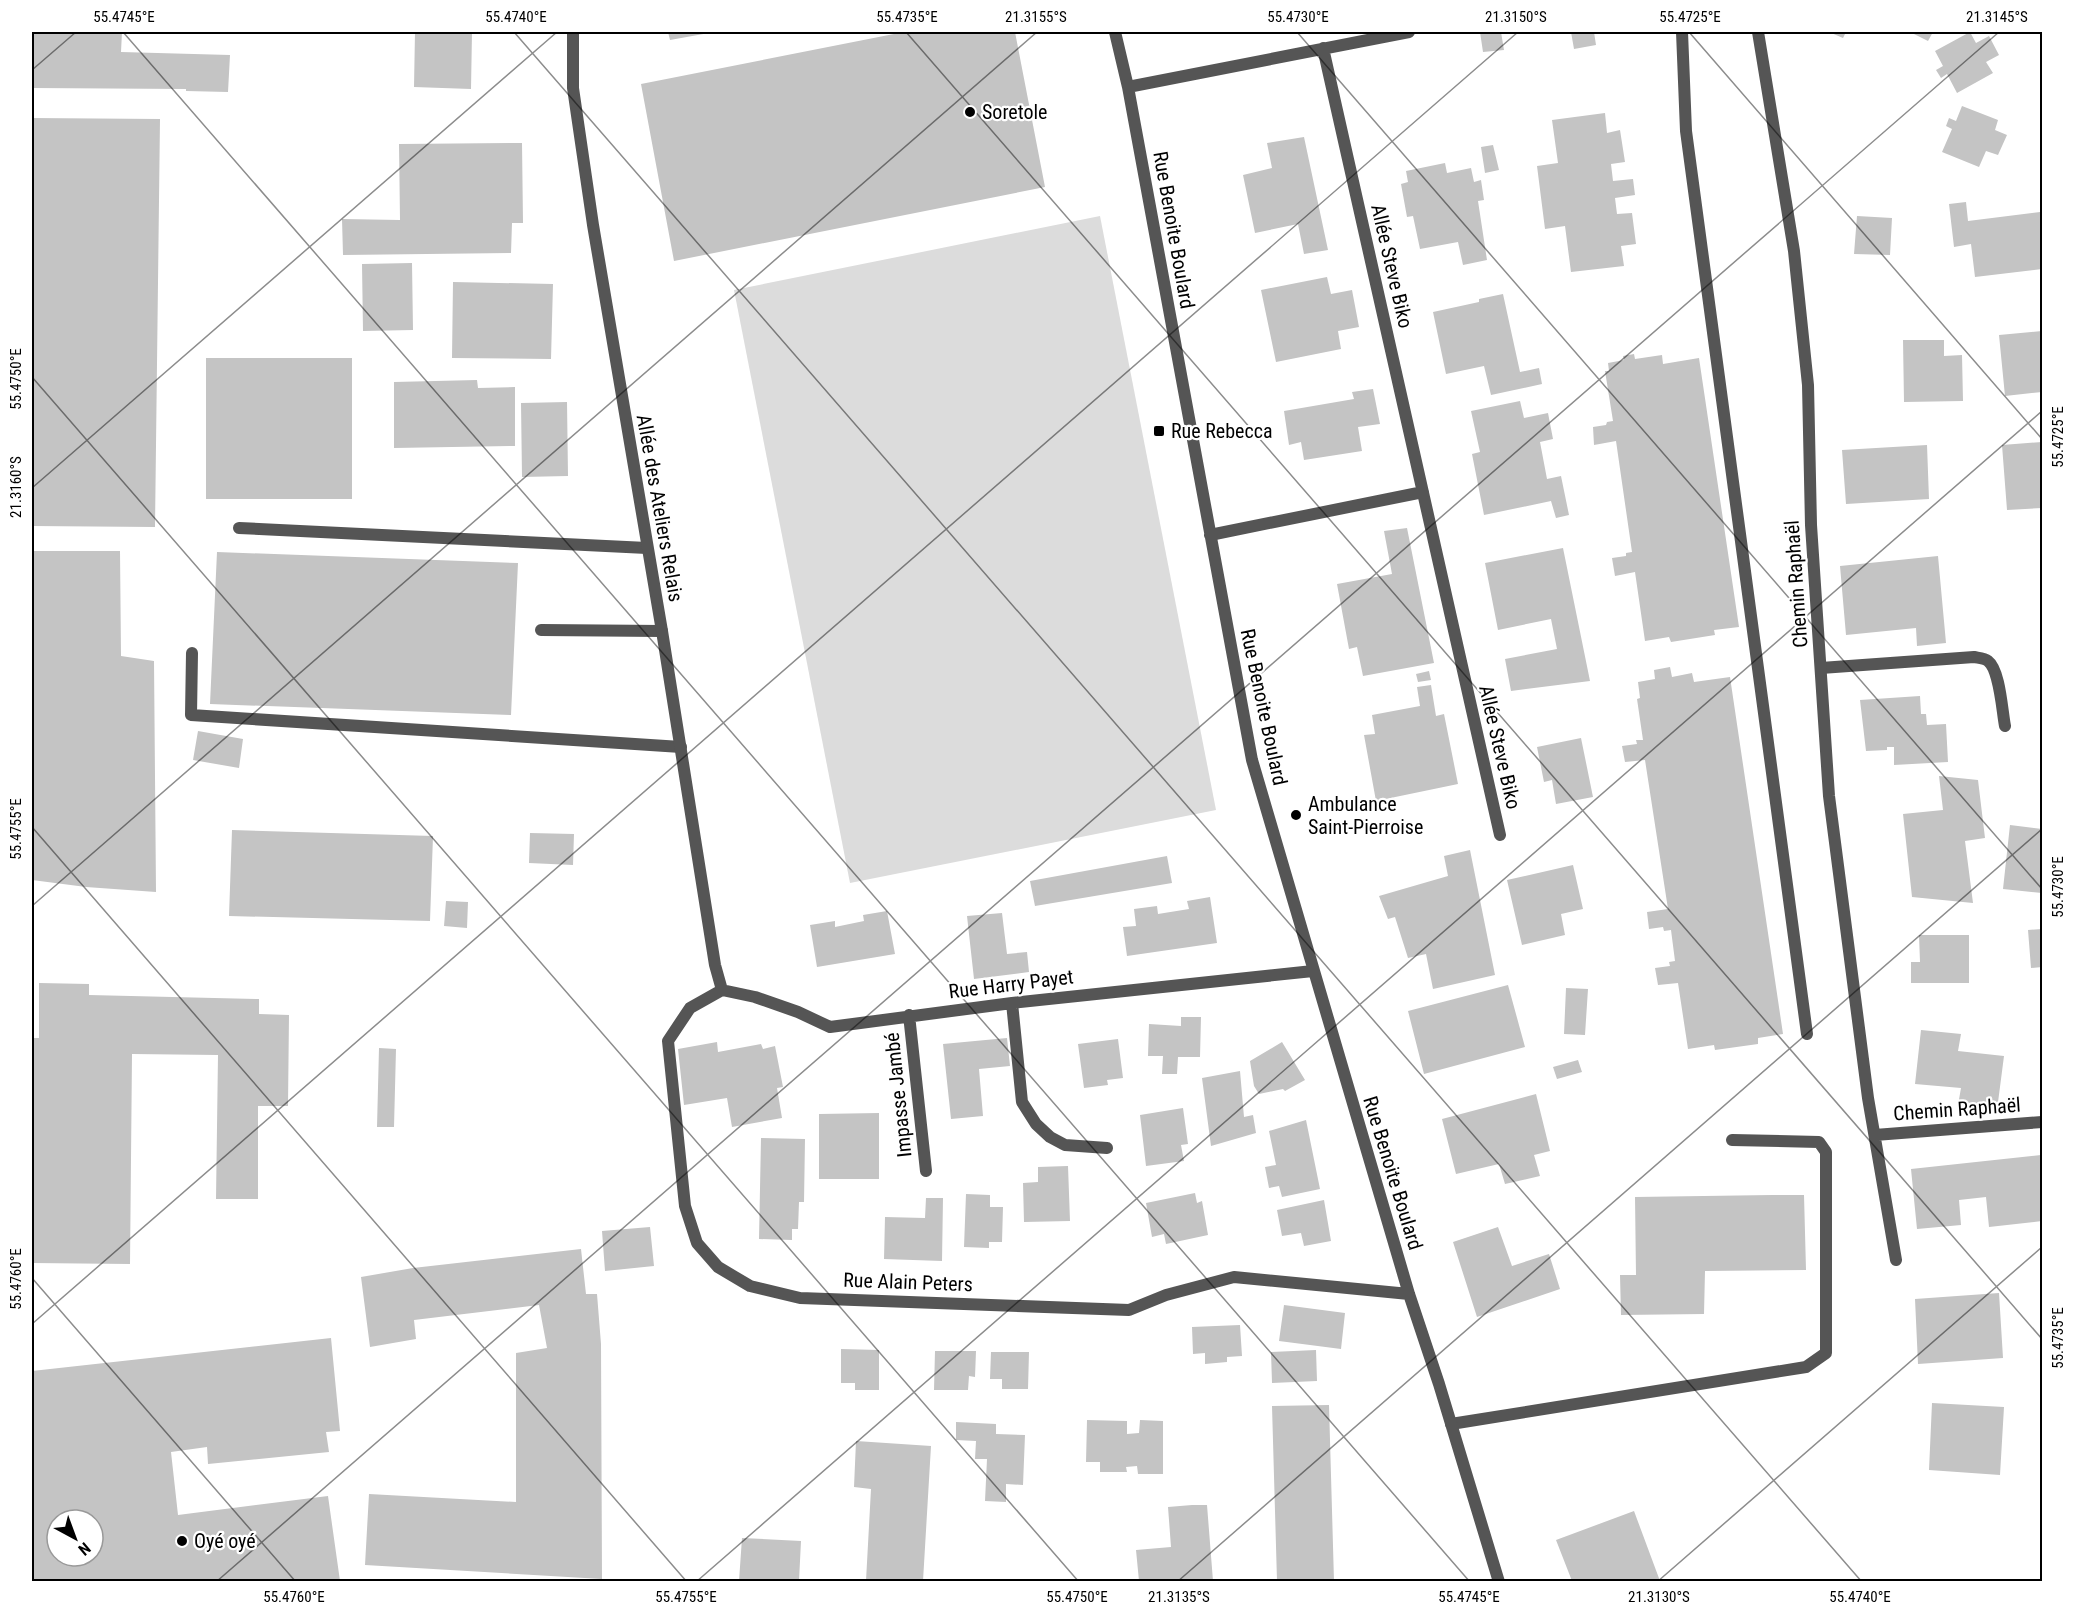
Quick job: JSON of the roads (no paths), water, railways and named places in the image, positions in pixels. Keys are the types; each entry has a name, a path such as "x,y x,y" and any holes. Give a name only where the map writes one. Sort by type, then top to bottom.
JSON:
{"street":[{"name":"Allée des Ateliers Relais","path":"573,32 573,88 593,225 662,631 715,965 722,990"},
{"name":"Rue Benoite Boulard","path":"1115,32 1128,87 1252,760 1409,1294 1499,1581"},
{"path":"1128,87 1409,32"},
{"path":"1682,32 1686,131 1807,1034"},
{"name":"Chemin Raphaël","path":"1758,32 1794,251 1807,374 1811,525 1829,796 1868,1098 1896,1260"},
{"name":"Allée Steve Biko","path":"1323,48 1500,836"},
{"path":"1210,535 1423,492"},
{"path":"239,528 647,548"},
{"path":"541,630 662,631"},
{"path":"192,653 191,715 681,747"},
{"path":"1821,668 1974,657 1986,659 1996,674 2005,726"},
{"name":"Rue Harry Payet","path":"722,990 755,997 798,1012 830,1027 909,1015 1312,970"},
{"name":"Rue Alain Peters","path":"722,990 690,1008 668,1041 685,1206 696,1243 718,1267 750,1286 800,1298 1128,1310 1166,1295 1234,1277 1409,1294"},
{"path":"1012,1003 1022,1102 1036,1124 1050,1137 1065,1145 1107,1148"},
{"name":"Impasse Jambé","path":"909,1015 926,1171"},
{"name":"Chemin Raphaël","path":"1875,1135 2043,1122"},
{"path":"1451,1424 1806,1367 1826,1353 1826,1152 1819,1142 1732,1140"}],"place":[{"name":"Soretole","path":"970,112"},
{"name":"Rue Rebecca","path":"1159,431"},
{"name":"Ambulance Saint-Pierroise","path":"1296,815"},
{"name":"Oyé oyé","path":"182,1541"}]}
